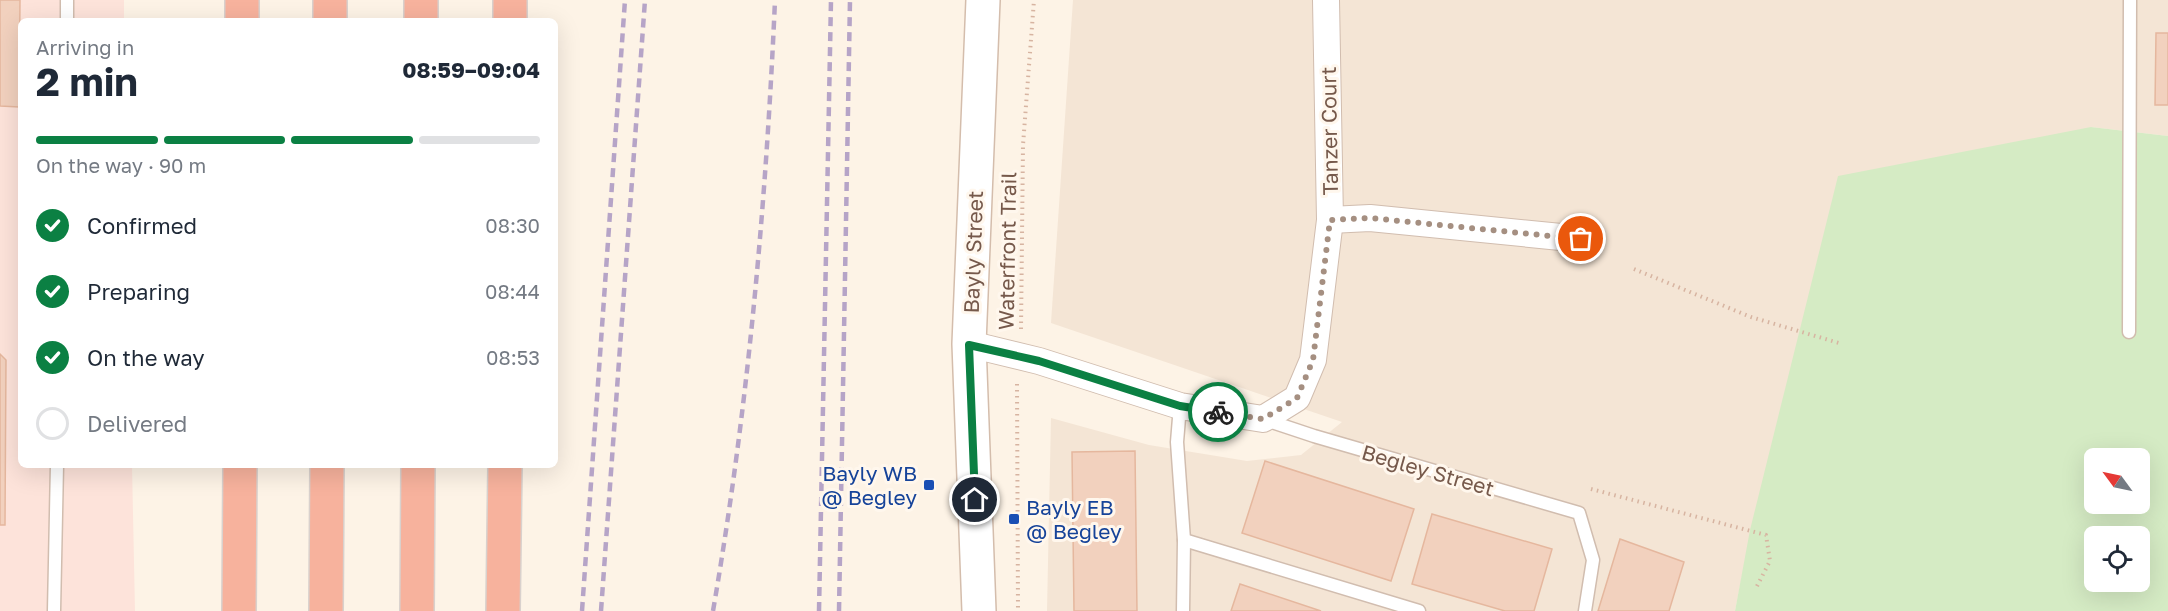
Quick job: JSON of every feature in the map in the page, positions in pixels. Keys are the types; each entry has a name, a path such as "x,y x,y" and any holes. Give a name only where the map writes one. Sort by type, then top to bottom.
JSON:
{"highway":[{"path":"242,0 242,18"},
{"path":"330,0 330,18"},
{"path":"421,0 421,18"},
{"path":"510,0 510,18"},
{"path":"239,611 240,468"},
{"path":"326,611 327,468"},
{"path":"417,611 418,468"},
{"path":"503,611 505,468"}],"main road":[{"name":"Bayly Street","path":"979,611 969,345 983,0"}],"street":[{"name":"Tanzer Court","path":"1263,419 1297,398 1313,360 1330,220 1326,0"},
{"path":"1330,220 1370,218 1581,239"},
{"name":"Begley Street","path":"969,345 1020,356 1180,406 1263,419"}],"lane":[{"path":"66,18 67,0"},
{"path":"2129,332 2130,0"},
{"path":"1180,406 1177,442 1184,540 1183,611"},
{"name":"Begley Street","path":"1263,419 1579,513 1593,560 1585,611"},
{"path":"54,611 57,468"},
{"path":"1184,540 1419,611"}],"path":[{"name":"Waterfront Trail","path":"1018,611 1015,401 1020,356 1023,145 1034,0"},
{"path":"1634,268 1752,317 1839,343"},
{"path":"1591,489 1766,535 1770,561 1756,588"}],"shaded area":[{"path":"0,0 124,0 124,18 18,18 18,468 132,468 135,611 0,611"},
{"path":"1073,0 2168,0 2168,136 2091,127 1748,546 1735,611 1047,611 1051,418 1149,445 1247,461 1301,455 1342,422 1051,323"}],"green space":[{"path":"2091,127 2168,136 2168,611 1735,611 1750,530 1838,176"}],"building":[{"path":"0,0 20,0 18,107 0,106"},
{"path":"2156,33 2168,33 2168,105 2155,105"},
{"path":"0,354 6,360 5,525 0,525"},
{"path":"1135,451 1137,611 1074,611 1072,452"},
{"path":"1265,461 1414,509 1391,581 1242,533"},
{"path":"1432,514 1552,549 1534,611 1505,611 1412,584"},
{"path":"1620,539 1684,562 1669,611 1598,611"},
{"path":"1240,584 1321,611 1231,611"}],"railway":[{"path":"582,611 625,0"},
{"path":"601,611 645,0"},
{"path":"713,611 736,459 754,306 775,0"},
{"path":"819,611 831,0"},
{"path":"839,611 850,0"}],"way so far":[{"path":"1218,412 1263,419 1297,398 1313,360 1330,220 1370,218 1581,239"}],"place":[{"name":"Bayly WB @ Begley","path":"929,485"},
{"name":"Bayly EB @ Begley","path":"1014,519"}],"route":[{"path":"975,500 969,345 1039,361 1180,406 1218,412"}]}
